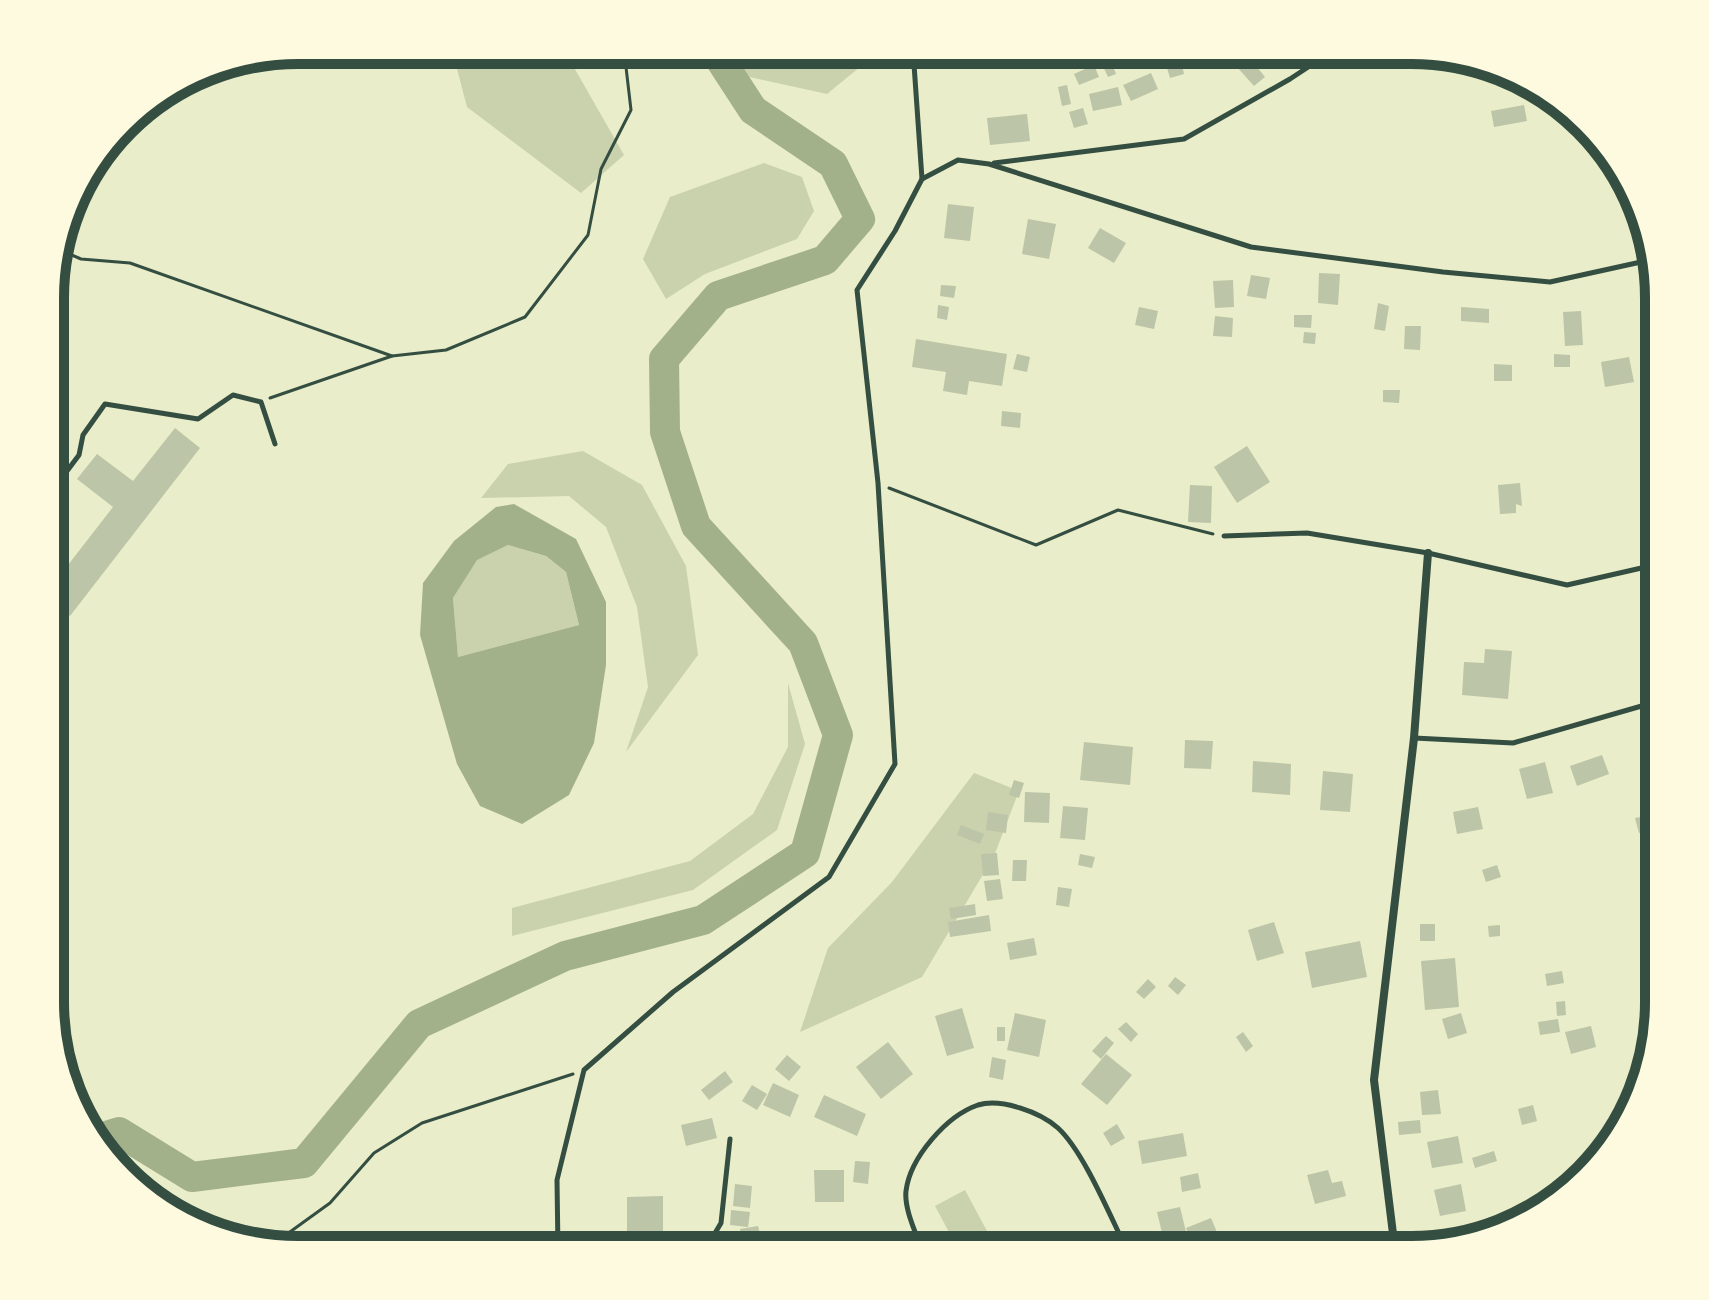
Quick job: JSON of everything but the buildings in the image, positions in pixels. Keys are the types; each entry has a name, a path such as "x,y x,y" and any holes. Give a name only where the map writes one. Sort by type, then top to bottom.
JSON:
{"street":[{"path":"1393,1236 1374,1080 1414,738 1428,553"}],"lane":[{"path":"558,1235 557,1180 584,1070 673,992 829,877 895,764 878,483 857,290 895,231 922,179 914,65"},
{"path":"989,164 1184,139 1311,65"},
{"path":"922,179 958,160 989,164 1251,247 1443,272 1550,282 1642,262"},
{"path":"64,475 79,455 83,435 105,404 198,419 233,395 261,402 275,444"},
{"path":"1224,536 1307,533 1428,553 1567,585 1645,567"},
{"path":"1414,738 1513,743 1644,705"},
{"path":"916,1236 906,1193 916,1160 946,1124 979,1105 1023,1106 1058,1128 1084,1164 1120,1236"},
{"path":"714,1235 721,1223 730,1139"}],"path":[{"path":"261,402 392,356 446,350 525,317 588,235 601,169 631,110 626,64"},
{"path":"69,254 81,259 130,263 392,356"},
{"path":"878,483 1036,545 1118,510 1224,536"},
{"path":"286,1235 330,1203 374,1153 422,1123 584,1070"}],"shaded area":[{"path":"456,64 572,64 624,155 581,193 467,107"},
{"path":"709,64 860,64 860,67 827,94 713,69"},
{"path":"764,163 802,177 814,211 797,239 705,274 666,299 643,259 670,197"},
{"path":"583,451 642,485 686,566 698,655 626,752 648,687 637,607 606,527 569,496 481,498 508,464"},
{"path":"514,504 576,539 606,602 606,665 594,743 569,795 522,824 480,806 457,764 420,635 423,583 454,541 496,507","holes":["508,545 546,556 566,572 579,625 458,657 453,598 477,560"]},
{"path":"508,545 546,556 566,572 579,625 458,657 453,598 476,560"},
{"path":"788,683 805,744 777,830 693,890 512,936 512,908 690,861 753,814 788,747"},
{"path":"974,773 1019,791 994,856 922,977 800,1032 828,948 892,882"},
{"path":"965,1190 987,1231 978,1236 951,1236 935,1206"}],"waterway":[{"path":"106,1136 119,1132 192,1177 304,1163 419,1024 565,956 703,920 805,853 838,735 803,643 696,526 665,432 664,359 718,296 825,260 860,219 833,164 753,110 723,64"}]}
